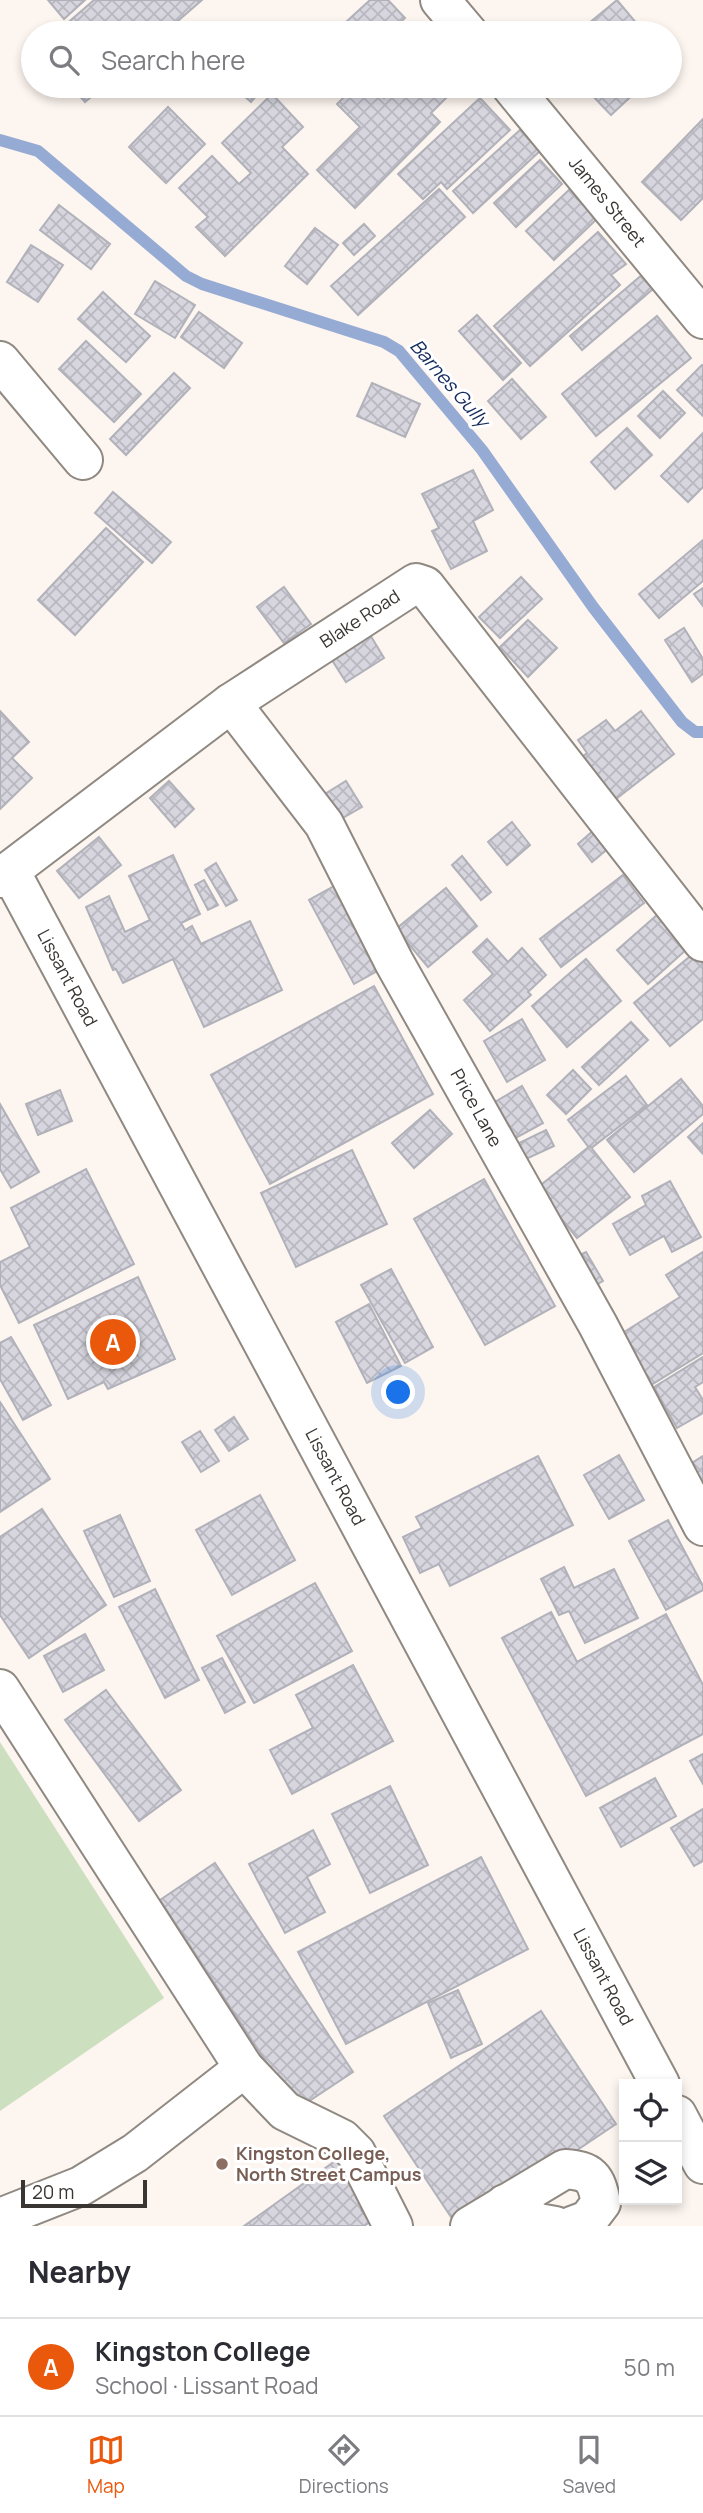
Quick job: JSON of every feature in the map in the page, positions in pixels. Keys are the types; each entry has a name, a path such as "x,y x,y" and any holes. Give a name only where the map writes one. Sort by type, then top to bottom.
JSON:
{"street":[{"path":"440,0 458,21"},
{"name":"James Street","path":"521,98 703,319"},
{"path":"0,361 83,460"},
{"name":"Blake Road","path":"5,875 231,703 416,583 425,586 703,942"},
{"name":"Price Lane","path":"231,703 324,824 394,962 598,1325 703,1527"},
{"name":"Lissant Road","path":"5,875 657,2079"},
{"path":"0,1689 244,2068 285,2111 342,2139 355,2153 393,2226"},
{"path":"0,2218 81,2186 135,2153 244,2068"},
{"path":"682,2124 703,2164"},
{"path":"470,2226 565,2169 582,2170 597,2182 601,2203 588,2220 572,2226"},
{"path":"505,2204 538,2223 555,2226"}],"green space":[{"path":"0,1742 164,1998 0,2111"}],"building":[{"path":"48,0 85,0 64,19"},
{"path":"94,0 202,0 178,21 70,21"},
{"path":"370,0 388,0 405,18 402,21 347,21"},
{"path":"617,0 635,21 592,21"},
{"path":"268,98 276,98 303,127 282,147 308,174 225,256 196,227 208,217 179,188 212,156 239,184 251,173 222,143"},
{"path":"343,98 446,98 431,113 440,122 355,208 317,170 360,127 337,104"},
{"path":"480,98 510,130 447,189 441,182 423,199 398,174"},
{"path":"595,98 629,98 611,115"},
{"path":"168,107 205,144 166,183 129,147"},
{"path":"703,119 703,198 681,220 642,182"},
{"path":"520,130 540,151 473,213 453,191"},
{"path":"540,160 562,184 516,227 494,203"},
{"path":"572,187 600,216 554,260 526,231"},
{"path":"439,189 465,217 358,315 331,286"},
{"path":"59,205 110,244 91,269 40,230"},
{"path":"364,224 375,236 354,255 343,243"},
{"path":"315,228 338,245 307,284 285,266"},
{"path":"598,232 626,264 611,275 620,285 530,366 494,326"},
{"path":"31,245 63,265 38,302 7,282"},
{"path":"643,274 654,288 582,350 570,336"},
{"path":"155,281 195,305 175,338 135,314"},
{"path":"103,292 150,336 126,362 78,319"},
{"path":"199,312 242,343 224,368 181,337"},
{"path":"477,315 521,363 503,380 459,331"},
{"path":"657,316 691,358 596,436 562,394"},
{"path":"86,341 141,394 114,422 59,369"},
{"path":"703,366 703,416 677,390"},
{"path":"174,373 190,388 126,455 110,439"},
{"path":"512,379 546,417 521,439 488,401"},
{"path":"372,383 420,404 405,437 357,416"},
{"path":"663,391 685,413 660,438 638,416"},
{"path":"627,428 652,455 615,489 591,462"},
{"path":"703,433 703,487 688,502 661,476"},
{"path":"473,470 493,510 473,521 487,551 451,569 432,531 439,528 422,494"},
{"path":"113,492 171,542 152,563 95,513"},
{"path":"106,528 143,562 75,635 38,600"},
{"path":"703,540 703,581 659,618 639,594"},
{"path":"521,577 542,599 500,638 479,617"},
{"path":"284,587 311,624 284,643 257,607"},
{"path":"703,588 703,606 694,594"},
{"path":"528,620 557,648 528,677 500,647"},
{"path":"684,628 703,659 703,674 692,682 665,640"},
{"path":"369,633 384,658 346,682 330,657"},
{"path":"0,711 29,742 12,758 32,778 0,809"},
{"path":"641,711 674,754 603,809 570,766 587,753 578,740 606,720 615,731"},
{"path":"169,781 194,809 175,827 150,798"},
{"path":"346,781 362,807 336,822 320,797"},
{"path":"512,822 530,845 507,865 488,842"},
{"path":"602,823 617,841 592,862 578,844"},
{"path":"99,837 121,865 79,898 57,871"},
{"path":"173,855 200,914 181,923 185,930 192,926 201,944 250,921 282,990 204,1027 173,959 123,983 116,969 113,970 86,907 109,896 125,932 150,920 129,876"},
{"path":"462,856 491,892 481,900 452,865"},
{"path":"216,863 237,900 226,906 205,870"},
{"path":"623,875 644,903 561,967 540,939"},
{"path":"204,880 218,905 208,910 195,885"},
{"path":"334,886 379,970 354,984 309,900"},
{"path":"446,888 477,926 428,967 396,929"},
{"path":"657,915 687,949 648,984 617,950"},
{"path":"487,939 508,962 522,948 546,975 528,992 531,995 490,1031 464,1000 493,974 473,952"},
{"path":"694,953 703,964 703,1019 670,1046 634,1003"},
{"path":"586,959 621,1001 567,1047 532,1006"},
{"path":"374,986 433,1094 270,1184 211,1075"},
{"path":"522,1019 545,1060 507,1082 484,1041"},
{"path":"631,1022 648,1040 599,1085 582,1067"},
{"path":"573,1070 591,1089 566,1114 547,1095"},
{"path":"626,1076 647,1105 590,1149 568,1120"},
{"path":"681,1079 703,1106 703,1114 634,1172 607,1140"},
{"path":"522,1086 543,1123 514,1139 493,1103"},
{"path":"60,1090 72,1121 38,1135 26,1104"},
{"path":"0,1104 39,1172 11,1188 0,1169"},
{"path":"430,1110 452,1134 414,1168 392,1143"},
{"path":"703,1123 703,1154 688,1137"},
{"path":"546,1130 554,1146 524,1160 517,1144"},
{"path":"590,1146 630,1197 577,1238 537,1188"},
{"path":"352,1150 387,1224 296,1267 261,1193"},
{"path":"86,1169 134,1264 19,1323 0,1285 0,1262 30,1247 11,1208"},
{"path":"484,1179 555,1306 485,1345 414,1219"},
{"path":"670,1181 701,1237 672,1252 664,1236 630,1255 613,1224 646,1205 642,1196"},
{"path":"586,1252 603,1281 591,1288 574,1258"},
{"path":"703,1252 703,1353 646,1388 616,1337 680,1297 666,1275"},
{"path":"391,1269 433,1347 405,1363 361,1285"},
{"path":"138,1277 175,1359 108,1389 104,1382 68,1399 34,1325"},
{"path":"369,1304 401,1366 367,1383 336,1322"},
{"path":"11,1337 51,1405 23,1420 0,1379 0,1343"},
{"path":"703,1357 703,1382 695,1387 703,1400 703,1413 677,1428 654,1387"},
{"path":"0,1402 50,1479 0,1512"},
{"path":"234,1417 248,1439 229,1451 215,1430"},
{"path":"200,1431 219,1461 201,1472 182,1442"},
{"path":"619,1455 644,1500 609,1519 584,1475"},
{"path":"538,1456 573,1525 450,1586 439,1564 420,1573 403,1537 422,1528 416,1517"},
{"path":"703,1456 703,1493 687,1466"},
{"path":"260,1495 295,1560 232,1595 196,1530"},
{"path":"42,1509 106,1605 29,1658 0,1615 0,1537"},
{"path":"120,1515 150,1581 114,1597 84,1531"},
{"path":"668,1520 703,1590 666,1610 629,1541"},
{"path":"564,1567 574,1588 614,1569 638,1618 585,1643 569,1611 559,1615 541,1579"},
{"path":"315,1583 352,1651 254,1703 217,1636"},
{"path":"155,1589 199,1680 165,1698 119,1607"},
{"path":"551,1612 577,1662 666,1614 703,1685 703,1734 586,1796 502,1638"},
{"path":"85,1634 104,1670 63,1692 44,1656"},
{"path":"222,1658 245,1702 225,1713 202,1668"},
{"path":"353,1665 393,1741 292,1794 270,1750 313,1728 296,1695"},
{"path":"106,1690 181,1790 139,1821 65,1720"},
{"path":"703,1754 703,1784 690,1761"},
{"path":"655,1778 676,1816 621,1847 600,1808"},
{"path":"390,1786 428,1865 370,1893 332,1814"},
{"path":"703,1809 703,1861 694,1866 671,1828"},
{"path":"313,1830 330,1864 307,1877 325,1912 285,1933 249,1864"},
{"path":"481,1857 528,1949 346,2044 298,1952"},
{"path":"215,1863 353,2072 297,2109 160,1900"},
{"path":"458,1990 482,2044 451,2058 428,2003"},
{"path":"541,2011 616,2124 464,2226 457,2226 384,2116"},
{"path":"345,2154 377,2198 361,2210 370,2222 364,2226 244,2226"}],"waterway":[{"name":"Barnes Gully","path":"0,140 38,151 186,276 202,284 384,342 399,351 482,450 593,607 682,722 695,732 703,732"}],"place":[{"name":"Kingston College","path":"113,1342"},
{"name":"Kingston College, North Street Campus","path":"222,2164"}]}
